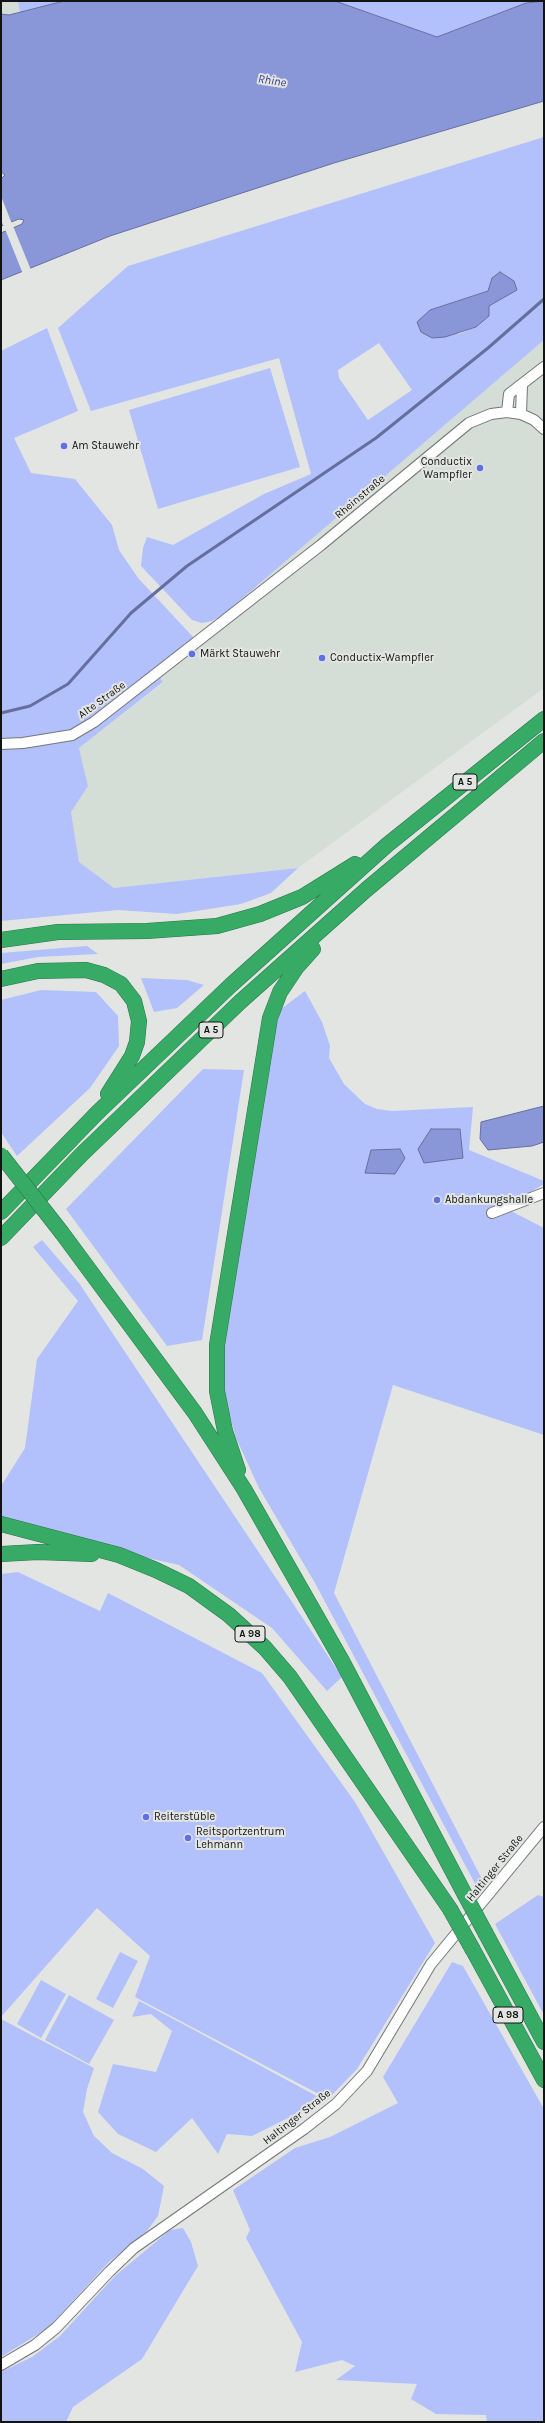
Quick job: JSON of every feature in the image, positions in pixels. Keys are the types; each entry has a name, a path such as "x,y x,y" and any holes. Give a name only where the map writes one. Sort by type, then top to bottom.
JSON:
{"highway":[{"name":"A 5","path":"1,1212 97,1113 231,985 387,845 544,719"},
{"name":"A 5","path":"1,1238 160,1078 240,1002 344,911 544,741"},
{"path":"1,940 58,932 147,931 217,926 260,914 302,897 387,845"},
{"path":"244,1489 220,1411 215,1368 218,1337 266,1037 270,1018 280,992 296,968 344,911"},
{"path":"1,979 38,970 86,970 104,975 121,984 134,1001 139,1021 137,1042 132,1056 97,1113"},
{"path":"1,1156 62,1232 196,1413 244,1489"},
{"name":"A 98","path":"244,1489 334,1647 544,2042"},
{"path":"1,1524 118,1555"},
{"path":"1,1554 38,1552 118,1555"},
{"name":"A 98","path":"118,1555 156,1570 189,1586 229,1615 265,1648 316,1713 450,1909 544,2080"}],"street":[{"path":"507,412 509,394 544,367"},
{"path":"521,414 522,385"},
{"name":"Rheinstraße","path":"201,638 321,545 469,423 491,414 507,412 521,414 534,420 544,428"},
{"name":"Alte Straße","path":"1,744 24,744 72,736 94,722 201,638"},
{"path":"492,1213 544,1193"},
{"name":"Haltinger Straße","path":"1,2365 35,2345 56,2328 134,2248 304,2129 336,2104 367,2071 432,1964 544,1827"}],"shaded area":[{"path":"1,1 18,1 20,12 9,15 1,14"},
{"path":"18,1 64,1 20,12"},
{"path":"335,1 531,1 437,37"},
{"path":"544,137 544,340 224,614 212,621 202,623 192,620 141,566 143,548 147,537 173,545 264,494 311,474 279,358 91,411 58,328 128,266","holes":["492,278 517,290 489,306 489,316 476,327 459,334 430,310 488,291","379,343 412,390 368,420 339,378 338,370"]},
{"path":"47,328 78,411 14,438 31,473 75,479 112,525 119,550 138,578 194,638 153,669 163,682 79,748 88,786 71,812 79,862 114,888 298,868 271,893 241,904 177,914 118,910 1,921 1,351"},
{"path":"544,340 544,688 298,868 114,888 79,862 71,811 88,786 79,748 163,683 153,669 224,614"},
{"path":"270,368 300,467 158,509 129,410"},
{"path":"87,946 98,954 38,957 1,964 1,953"},
{"path":"141,978 187,980 204,985 177,1008 154,1012"},
{"path":"41,990 96,992 118,1016 119,1046 90,1088 17,1156 1,1132 1,1000"},
{"path":"305,991 322,1022 330,1046 329,1058 344,1084 365,1104 377,1109 392,1111 473,1107 469,1150 544,1181 544,1184 505,1208 544,1228 544,1435 393,1385 334,1593 484,1883 479,1891 315,1583 259,1488 236,1438 223,1391 223,1342 275,1031 281,1009"},
{"path":"203,1069 244,1070 202,1340 167,1346 66,1209"},
{"path":"42,1240 79,1283 342,1677 327,1691 272,1628 179,1565 28,1531 1,1518 1,1486 25,1448 37,1359 78,1301 33,1247"},
{"name":"Reitsportzentrum Lehmann","path":"18,1572 100,1611 108,1593 262,1673 355,1802 435,1943 357,2069 328,2099 135,1997 150,1956 97,1908 1,2017 1,1574"},
{"path":"538,1895 544,1897 544,2015 495,1924"},
{"path":"120,1952 138,1961 113,2008 96,1999"},
{"path":"452,1962 463,1966 544,2109 544,2422 487,2422 486,2415 436,2414 411,2399 417,2384 336,2380 355,2366 342,2360 295,2372 302,2342 246,2238 250,2230 233,2190 295,2148 330,2137 398,2103 383,2077"},
{"path":"41,1980 66,1994 41,2038 17,2024"},
{"path":"69,1995 114,2020 89,2064 45,2040"},
{"path":"139,2001 324,2100 252,2136 227,2134 218,2154 192,2118 156,2152 118,2134 98,2112 113,2064 156,2072 172,2031 151,2014 132,2017"},
{"path":"1,2019 94,2068 87,2089 83,2112 94,2136 112,2153 143,2169 164,2186 158,2216 147,2231 108,2263 48,2328 1,2357"},
{"path":"183,2228 191,2242 198,2266 142,2359 73,2407 66,2422 1,2422 1,2372 32,2357 60,2336 115,2276 170,2230"}],"water":[{"name":"Rhine","path":"64,1 335,1 437,37 526,3 544,1 544,101 334,163 110,236 1,280 1,233 22,224 24,220 19,219 1,226 1,179 5,175 1,172 1,14 9,15"},
{"path":"500,272 514,281 517,290 489,306 489,316 476,327 445,337 432,338 421,332 417,322 430,310 488,291 492,278"},
{"path":"544,1106 544,1142 532,1146 488,1150 480,1139 481,1122"},
{"path":"431,1129 460,1129 463,1158 424,1163 418,1149"},
{"path":"400,1149 405,1158 395,1174 365,1173 371,1150"}],"pier":[{"path":"1,196 12,224 4,227 1,220"},
{"path":"13,226 31,270 23,274 5,229"}],"waterway":[{"path":"1,713 30,706 68,684 131,613 187,566 376,438 488,348 544,299"}],"place":[{"name":"Am Stauwehr","path":"64,446"},
{"name":"Conductix Wampfler","path":"480,468"},
{"name":"Märkt Stauwehr","path":"192,654"},
{"name":"Conductix-Wampfler","path":"322,658"},
{"name":"Abdankungshalle","path":"437,1200"},
{"name":"Reiterstüble","path":"146,1817"},
{"name":"Reitsportzentrum Lehmann","path":"188,1838"}]}
